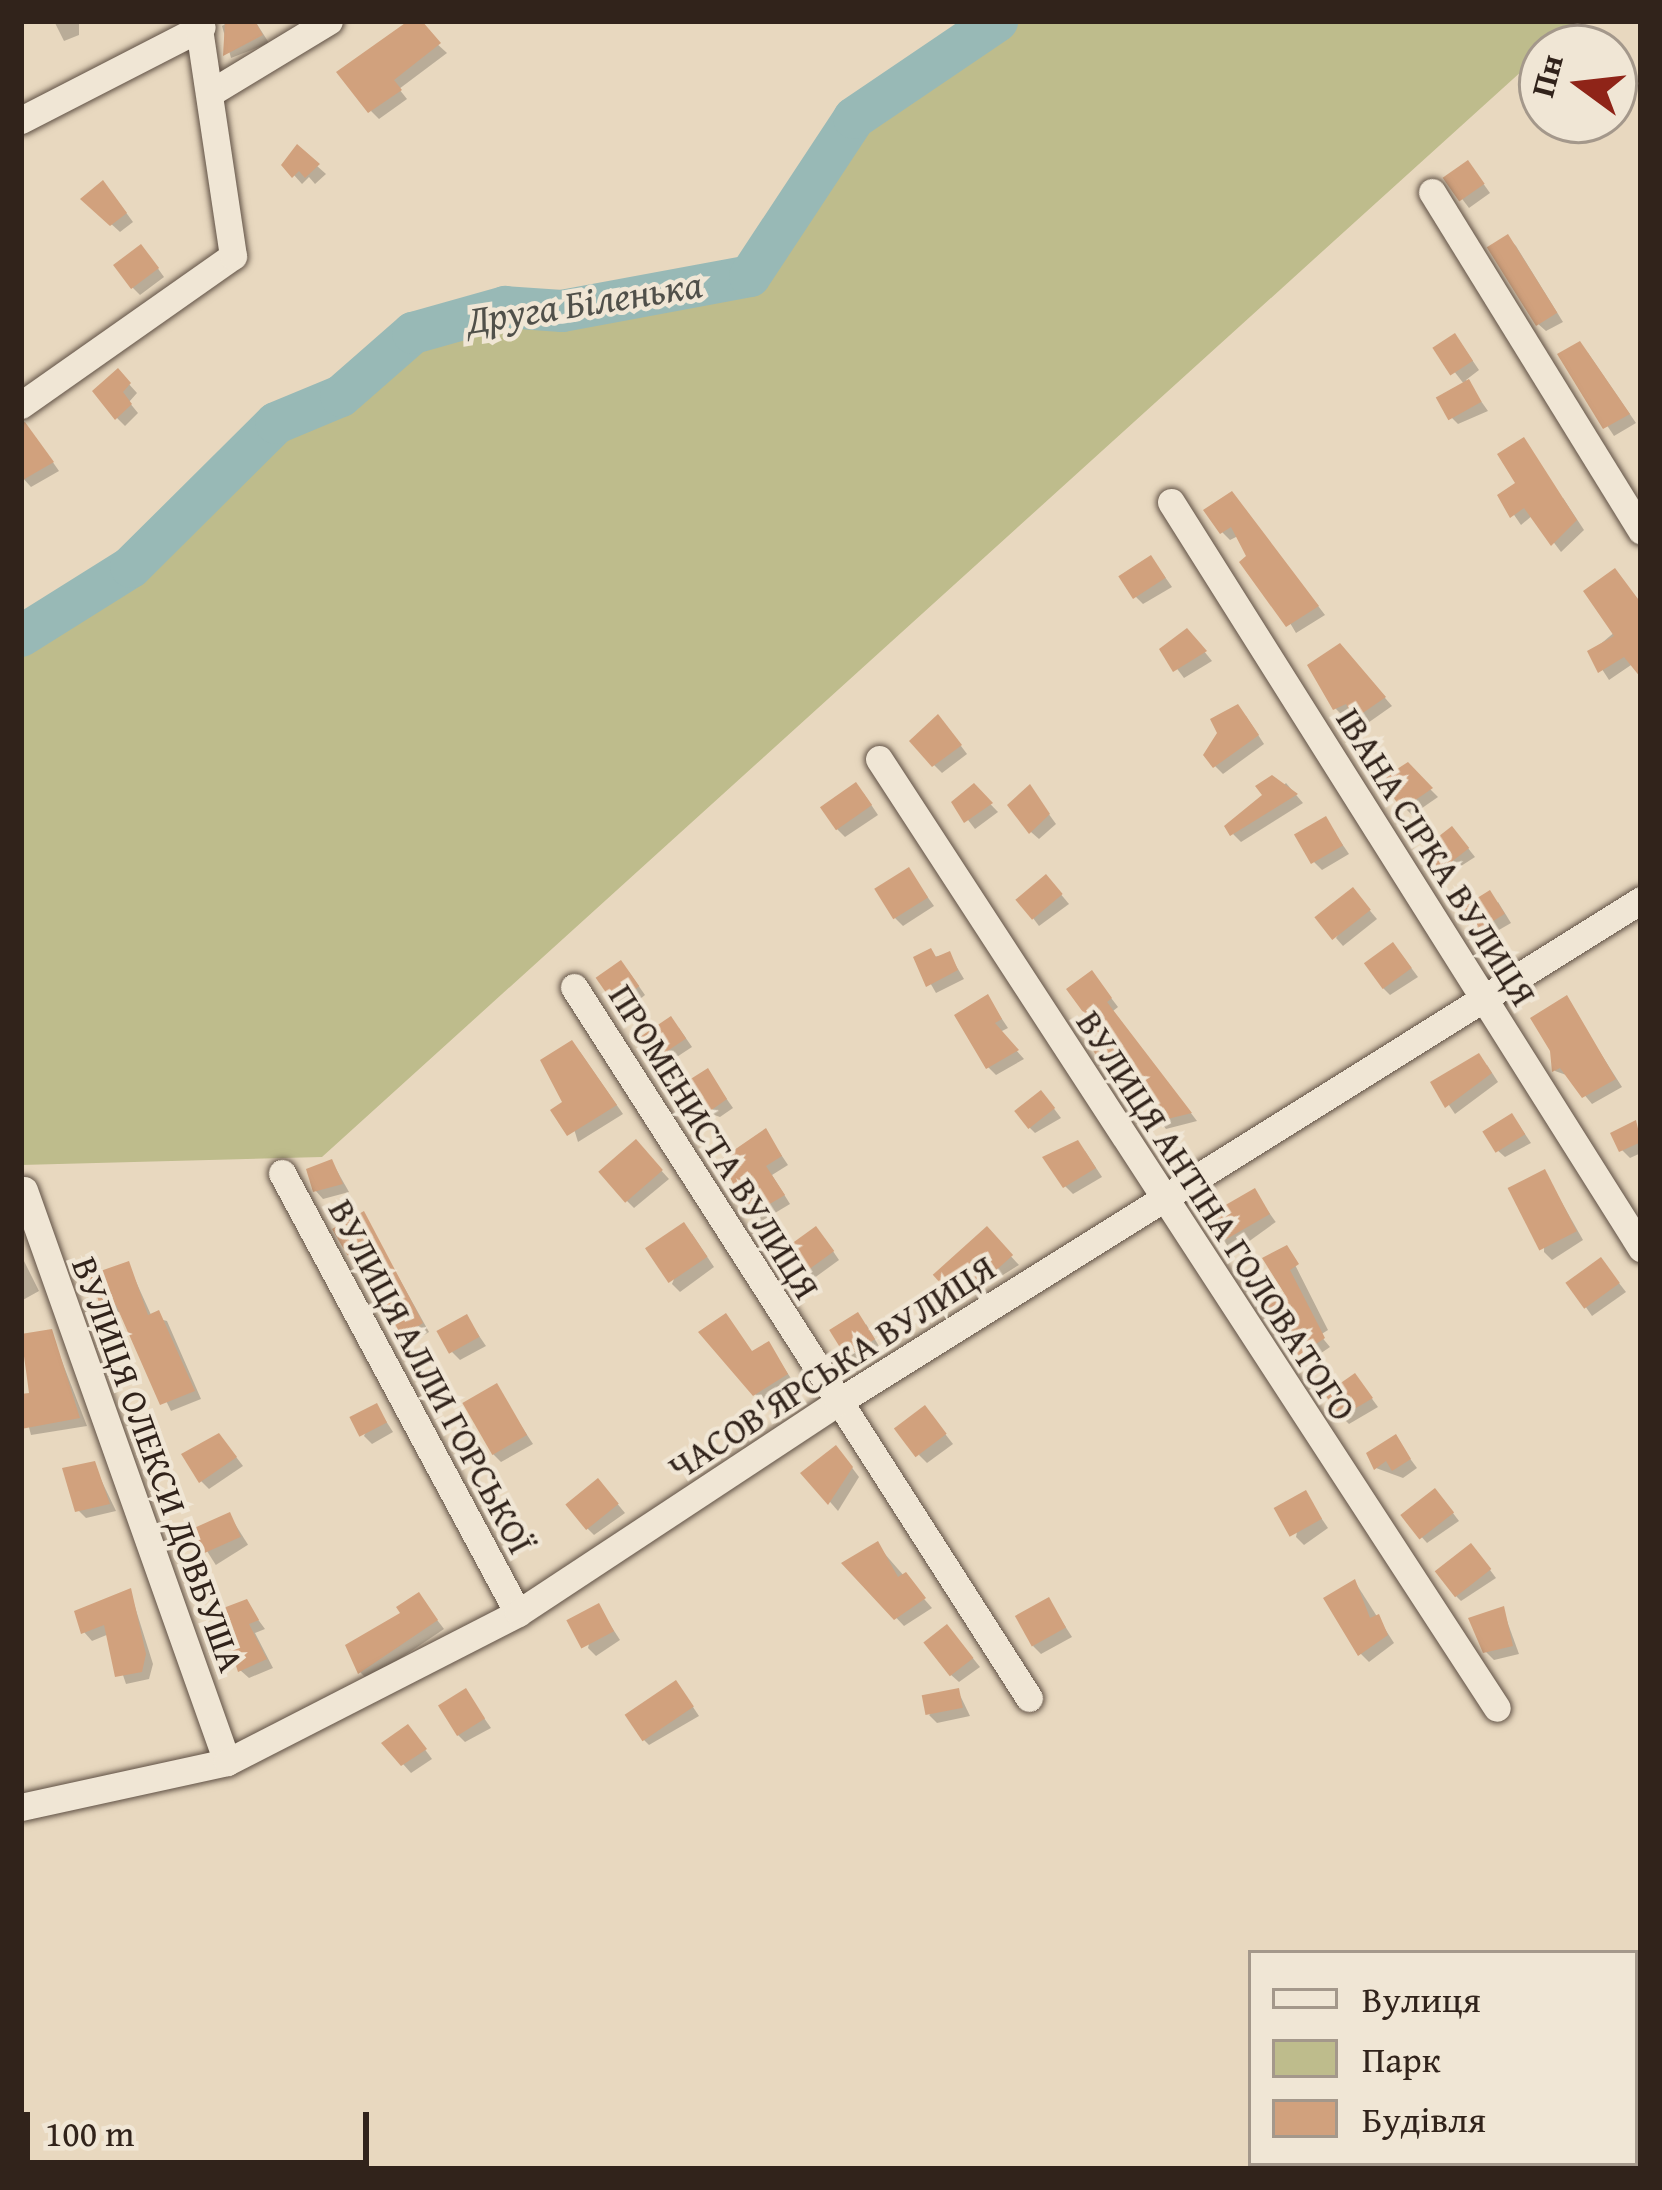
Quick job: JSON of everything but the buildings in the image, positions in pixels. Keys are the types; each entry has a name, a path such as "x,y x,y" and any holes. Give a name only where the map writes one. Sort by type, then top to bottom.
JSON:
{"street":[{"path":"210,93 329,21"},
{"path":"21,120 200,24 233,256 21,405"},
{"path":"1432,192 1641,532"},
{"name":"ІВАНА СІРКА ВУЛИЦЯ","path":"1172,502 1641,1248"},
{"name":"ВУЛИЦЯ АНТІНА ГОЛОВАТОГО","path":"879,759 1497,1708"},
{"name":"ЧАСОВ'ЯРСЬКА ВУЛИЦЯ","path":"21,1808 227,1762 518,1613 838,1402 1163,1201 1482,993 1641,900"},
{"name":"ПРОМЕНИСТА ВУЛИЦЯ","path":"574,987 1029,1698"},
{"name":"ВУЛИЦЯ АЛЛИ ГОРСЬКОЇ","path":"282,1174 518,1613"},
{"name":"ВУЛИЦЯ ОЛЕКСИ ДОВБУША","path":"24,1190 227,1762"}],"green space":[{"path":"997,21 1577,21 1518,24 1518,74 322,1157 21,1165 21,636 131,567 276,423 341,396 413,333 505,307 562,311 750,276 854,118"}],"waterway":[{"name":"Друга Біленька","path":"21,636 131,567 276,423 341,396 413,333 505,307 562,311 750,276 854,118 997,21"}]}
